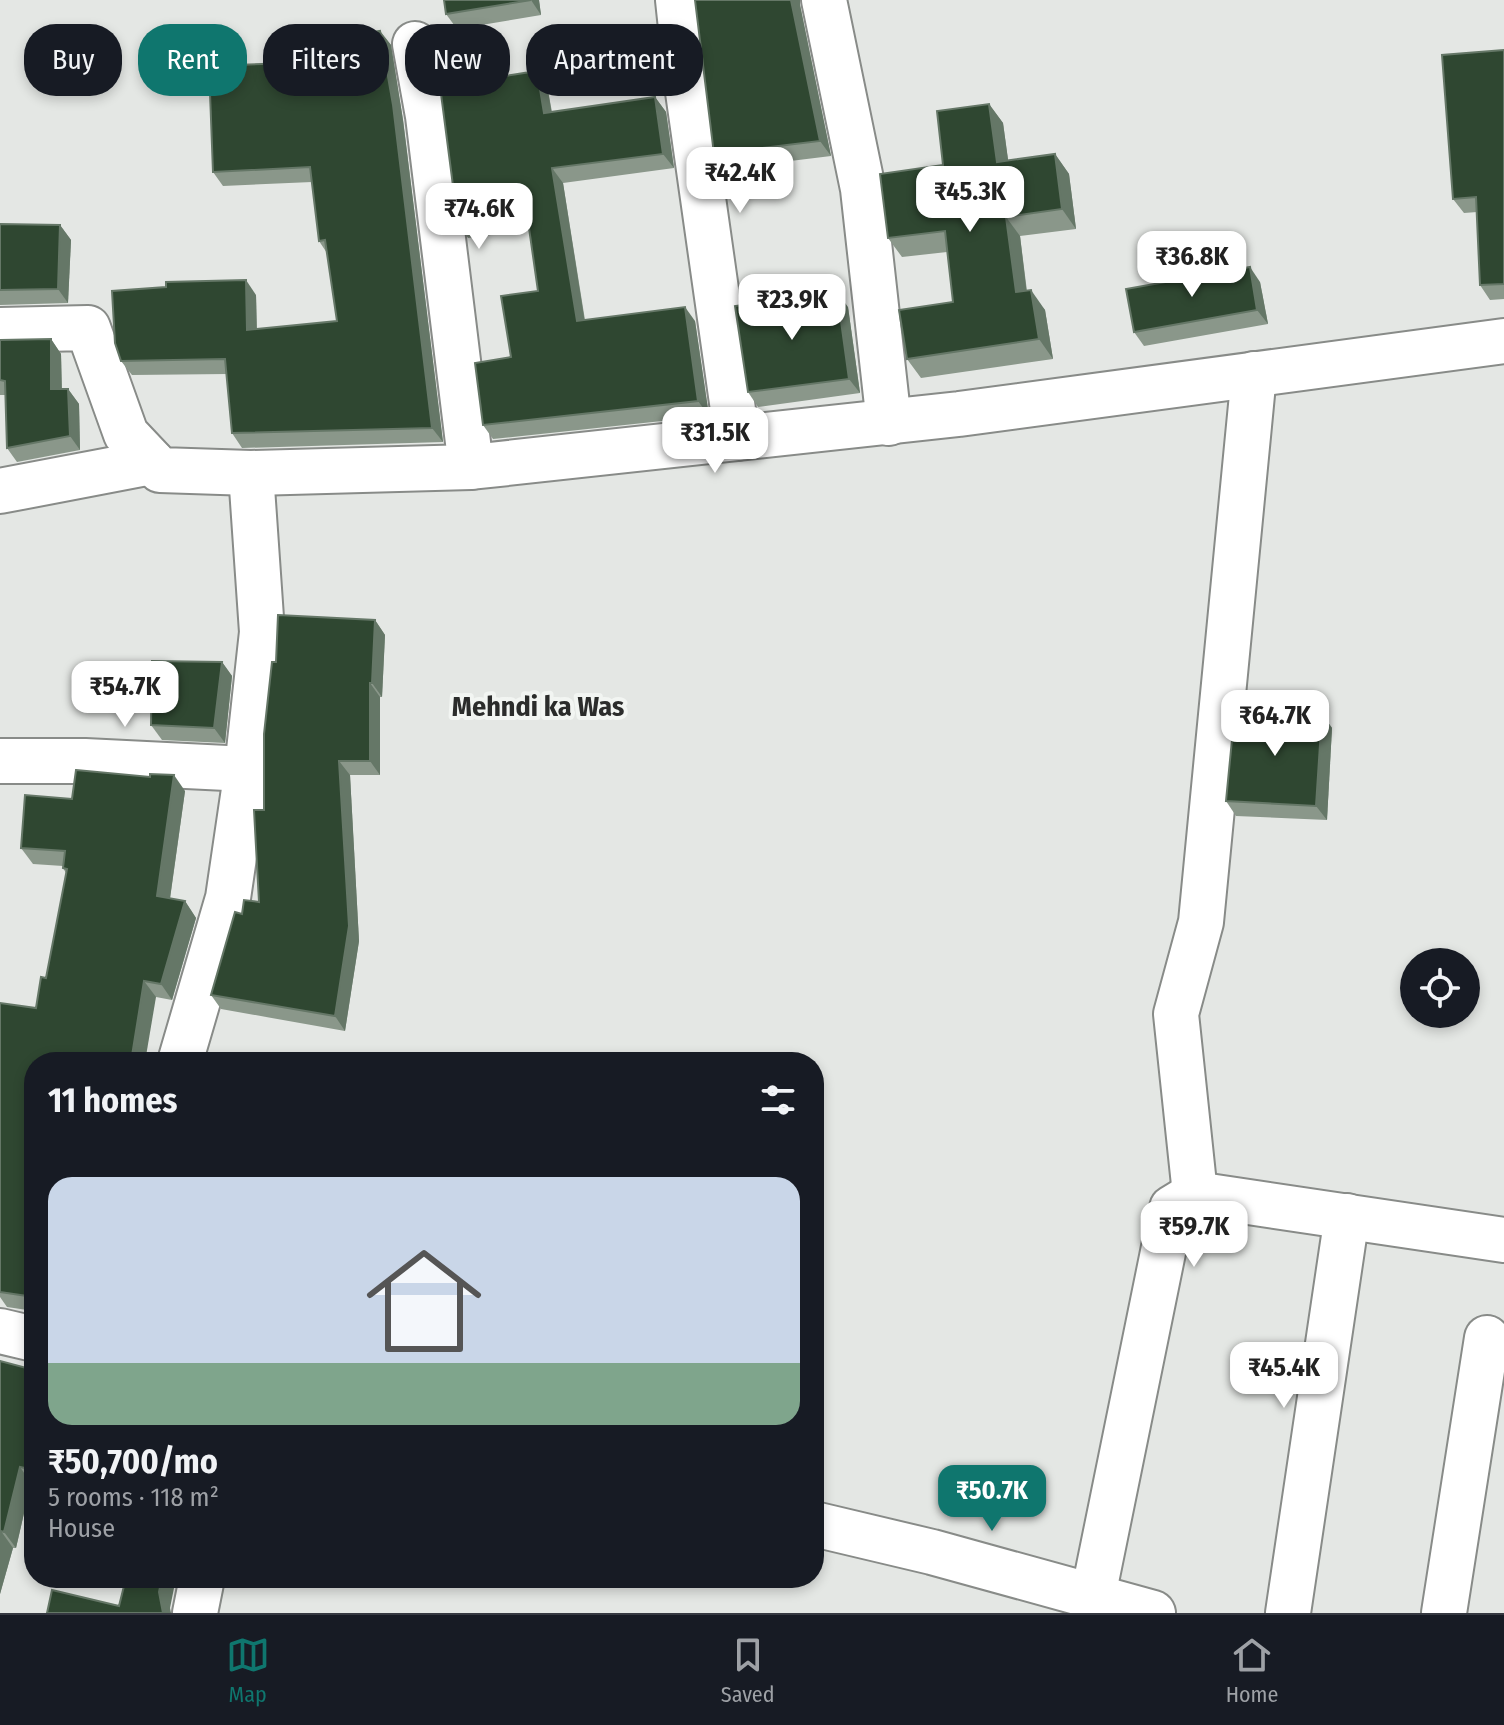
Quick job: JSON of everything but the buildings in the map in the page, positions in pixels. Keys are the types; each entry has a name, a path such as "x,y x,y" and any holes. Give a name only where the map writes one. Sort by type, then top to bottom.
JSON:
{"street":[{"path":"678,0 687,85 737,438"},
{"path":"824,0 863,189 889,423"},
{"path":"424,96 471,467"},
{"path":"0,330 88,328 126,434 160,470 251,473 471,467 889,423 1504,341"},
{"path":"1195,1194 1176,1014 1201,922 1254,374"},
{"path":"0,491 152,462"},
{"path":"183,1052 228,898 247,769 262,632 251,473"},
{"path":"0,761 85,761 247,769"},
{"path":"1093,1596 1172,1208 1195,1194 1504,1240"},
{"path":"1288,1613 1347,1216"},
{"path":"0,1331 24,1337"},
{"path":"1444,1613 1487,1338"},
{"path":"824,1526 932,1552 1153,1613"},
{"path":"195,1613 200,1588"}],"district":[{"name":"Mehndi ka Was","path":"538,706"}]}
